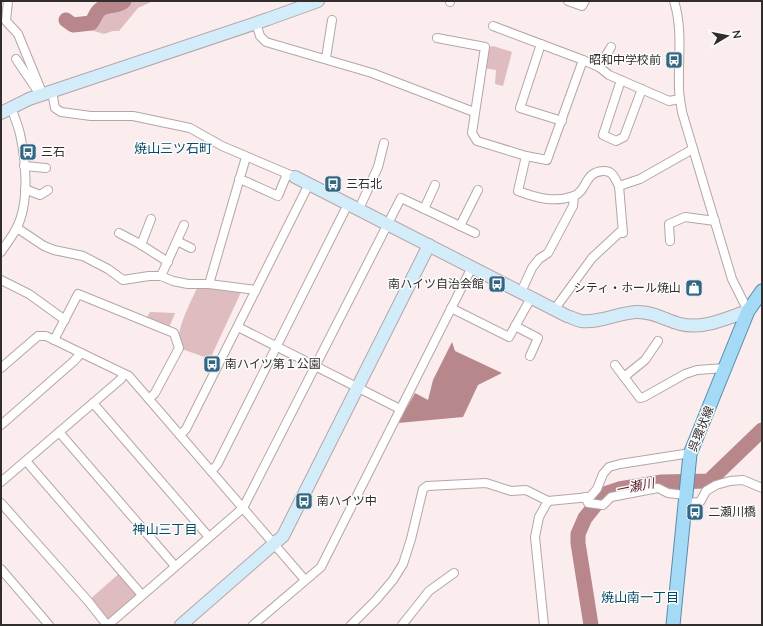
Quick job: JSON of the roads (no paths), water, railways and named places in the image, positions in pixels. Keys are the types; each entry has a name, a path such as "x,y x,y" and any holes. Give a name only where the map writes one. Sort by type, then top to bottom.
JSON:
{"main road":[{"name":"呉環状線","path":"672,625 690,454 748,311 762,291"}],"street":[{"path":"8,1 6,21 18,34 45,94"},
{"path":"1,252 17,228 23,208 25,189 20,133 6,110 45,94 318,1"},
{"path":"568,1 582,6 585,1"},
{"path":"16,59 55,108 61,112 91,116 133,116 190,128 222,146 291,175 566,316 581,321 593,321 635,312 648,313 679,324 692,326 708,324 748,311 732,279 716,221 682,112 679,88 679,34 674,1"},
{"path":"326,58 332,20"},
{"path":"256,23 260,36 266,42 326,58 372,73 474,112"},
{"path":"493,26 583,60 599,67 609,75 669,101 680,99"},
{"path":"437,38 485,47 472,133 477,142 526,156 548,160 583,60"},
{"path":"542,44 520,108 562,121"},
{"path":"599,67 611,47"},
{"path":"621,80 603,135 616,141 624,137 642,89"},
{"path":"211,471 217,465 277,346 353,207 378,167 384,143"},
{"path":"619,186 640,179 693,149"},
{"path":"526,156 518,191 537,198 551,200 574,196 580,192 590,176 597,171 606,170 612,173 619,186 623,233 620,232 592,258 554,310"},
{"path":"210,284 246,157"},
{"path":"24,166 46,168"},
{"path":"239,180 278,196 291,175"},
{"path":"180,435 186,429 309,184"},
{"path":"424,209 435,185"},
{"path":"25,189 40,195 48,190"},
{"path":"460,226 478,190"},
{"path":"451,308 509,337 515,326 526,295 532,268 548,253 573,206 574,196"},
{"path":"1,503 88,601 107,625 243,508 401,198 475,233"},
{"path":"670,241 669,224 685,216 716,221"},
{"path":"141,245 151,219"},
{"path":"161,276 184,225"},
{"path":"17,228 44,246 54,250 83,256 108,269 123,280 149,276 161,276 173,281 188,284 210,284 256,290"},
{"path":"118,233 168,262"},
{"path":"177,241 191,248"},
{"path":"181,625 283,536 429,245"},
{"path":"253,625 321,567 472,267"},
{"path":"1,280 29,294 65,320"},
{"path":"54,340 78,294 174,333 179,348 155,393 149,399"},
{"path":"238,326 400,409"},
{"path":"515,326 538,338 530,356"},
{"path":"1,368 38,336 46,336 129,376 305,580"},
{"path":"624,377 645,360 658,341"},
{"path":"1,425 74,362 81,353"},
{"path":"615,365 640,398 685,374 697,370 725,368"},
{"path":"1,482 121,379 123,374"},
{"path":"93,403 209,537"},
{"path":"59,432 175,566"},
{"path":"351,625 376,600 404,564 423,489 427,486 486,483 511,491 526,490 548,501 590,497 597,489 603,474 609,467 676,455 690,454"},
{"path":"26,460 142,595"},
{"path":"584,497 588,503 603,504 611,497 658,488 668,493 685,496 700,502 706,491 716,485 730,481 743,480 762,488"},
{"path":"544,625 535,537 539,516 548,501"},
{"path":"1,569 48,625"},
{"path":"402,625 429,591 454,573"}],"waterway":[{"path":"66,20 73,25 91,23 100,9 119,4 124,1"},
{"name":"一瀬川","path":"591,625 578,543 578,534 585,518 601,498 607,493 619,489 662,482 709,481 762,430"}],"place":[{"name":"昭和中学校前","path":"674,60"},
{"name":"三石","path":"28,152"},
{"name":"三石北","path":"333,184"},
{"name":"南ハイツ自治会館","path":"497,284"},
{"name":"シティ・ホール焼山","path":"694,288"},
{"name":"南ハイツ第１公園","path":"212,364"},
{"name":"南ハイツ中","path":"304,501"},
{"name":"二瀬川橋","path":"695,512"}],"district":[{"name":"焼山三ツ石町","path":"173,149"},
{"name":"神山三丁目","path":"165,530"},
{"name":"焼山南一丁目","path":"640,598"}]}
